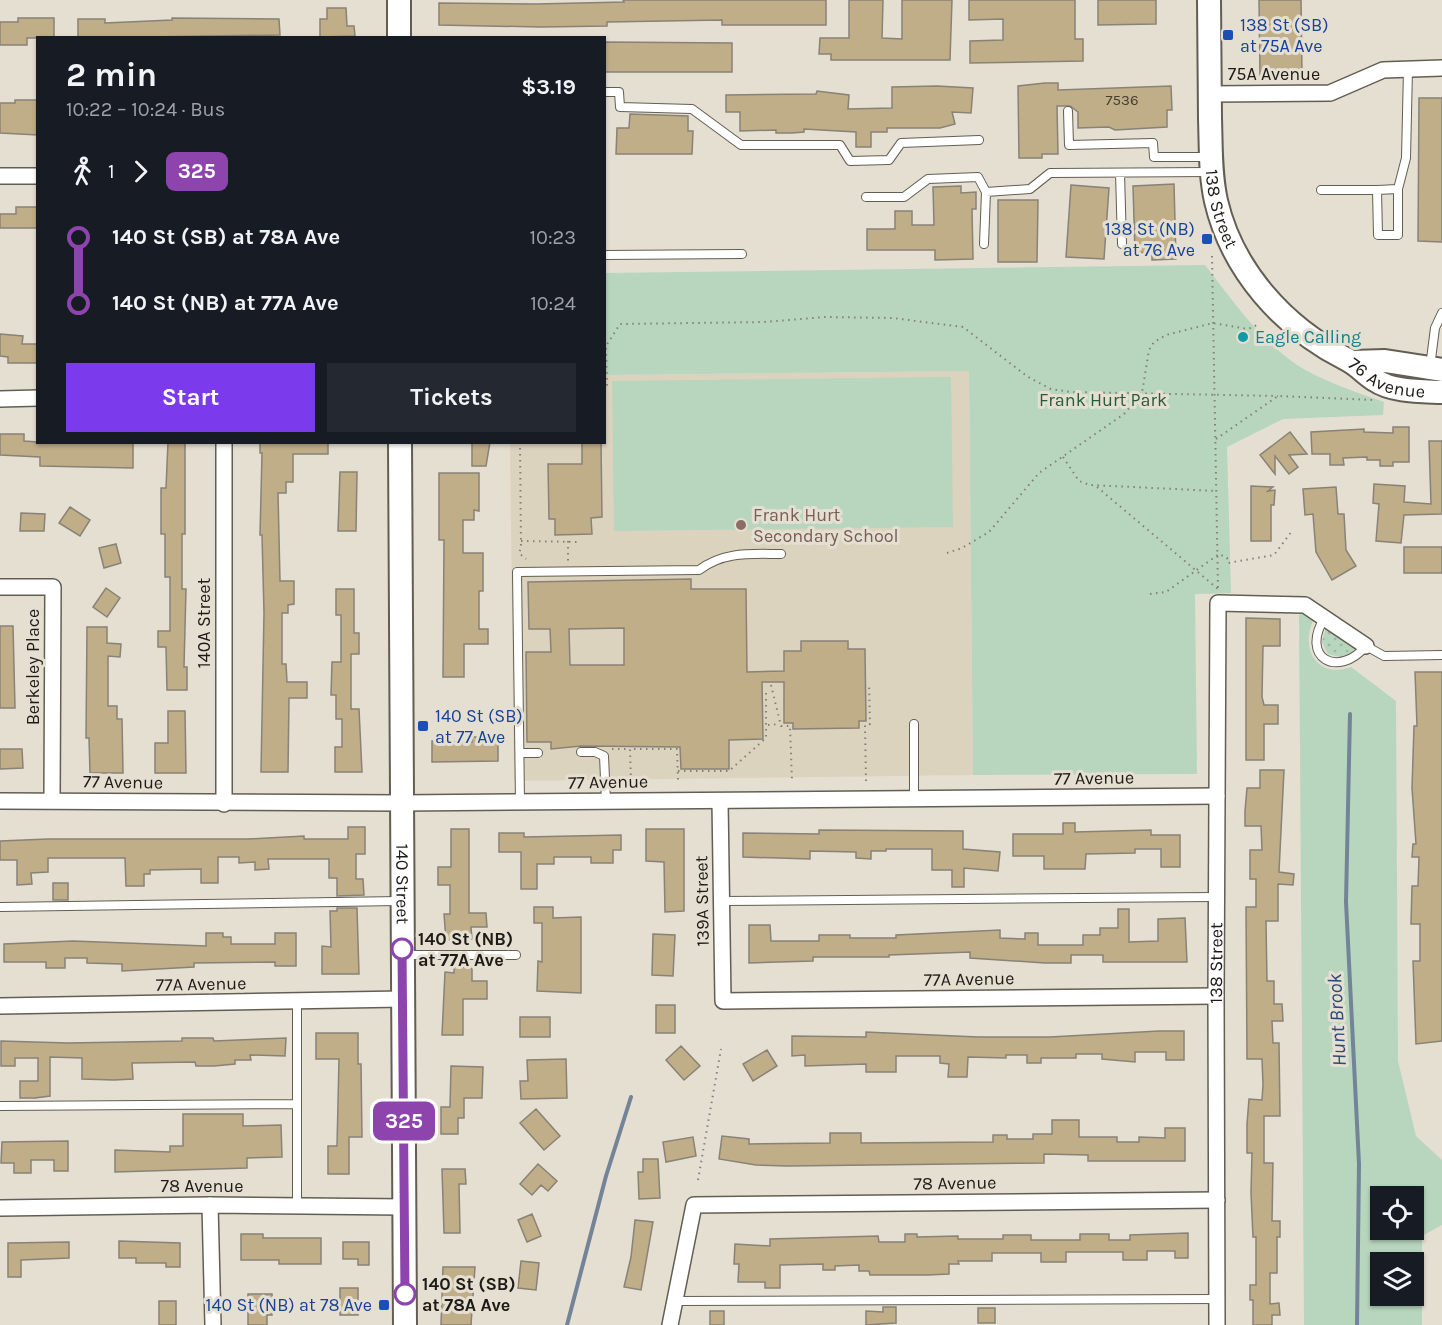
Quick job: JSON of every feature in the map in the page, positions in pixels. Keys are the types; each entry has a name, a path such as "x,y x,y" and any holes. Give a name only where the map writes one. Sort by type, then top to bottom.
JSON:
{"main road":[{"path":"399,0 399,36"},
{"name":"138 Street","path":"1209,0 1211,164 1217,204 1227,232 1243,266 1262,293 1300,330 1352,362"},
{"name":"76 Avenue","path":"1352,362 1376,381 1437,381"},
{"name":"140 Street","path":"400,444 405,1325"}],"street":[{"name":"75A Avenue","path":"1210,94 1330,93 1383,70 1442,68"},
{"path":"0,176 36,176"},
{"path":"0,399 36,398"},
{"name":"140A Street","path":"224,444 224,804"},
{"name":"Berkeley Place","path":"0,587 53,587 52,800"},
{"path":"1218,596 1296,603 1313,608 1366,646"},
{"name":"138 Street","path":"1218,596 1216,897 1218,1325"},
{"name":"77 Avenue","path":"0,801 224,804 1217,796"},
{"name":"139A Street","path":"720,801 723,1001"},
{"name":"77A Avenue","path":"723,1001 1216,996"},
{"name":"77A Avenue","path":"0,1006 403,999"},
{"name":"78 Avenue","path":"675,1301 694,1205 1217,1200"},
{"path":"210,1205 213,1325"},
{"name":"78 Avenue","path":"0,1208 210,1205 404,1207"},
{"path":"670,1325 675,1301"}],"lane":[{"path":"1377,190 1378,234 1398,234 1398,189 1406,158 1408,69"},
{"path":"606,92 619,92 620,107 692,108 741,145 840,145 850,160 889,160 901,142 979,140"},
{"path":"1068,111 1069,145 1153,142 1154,157 1211,164"},
{"path":"986,192 1030,189 1050,173 1120,172 1211,164"},
{"path":"1120,172 1122,244"},
{"path":"866,197 904,197 928,179 978,177 986,192 984,244"},
{"path":"1321,190 1398,189"},
{"path":"606,255 742,254"},
{"path":"1437,381 1431,344 1442,314"},
{"path":"520,802 517,572 699,570 709,562 728,554 781,554"},
{"path":"1325,617 1315,635 1315,644 1317,652 1326,661 1337,663 1349,660 1366,646 1384,656 1442,655"},
{"path":"914,724 915,800"},
{"path":"581,752 595,752 603,756 606,801"},
{"path":"519,753 538,753"},
{"path":"721,902 1216,897"},
{"path":"0,907 402,901"},
{"path":"402,955 516,955"},
{"path":"297,1002 297,1205"},
{"path":"0,1106 296,1104"},
{"path":"675,1301 1217,1299"}],"path":[{"path":"1212,256 1218,596"},
{"path":"606,389 608,388 606,346 620,324 764,322 825,316 893,318 963,327 1028,377 1051,389 1071,392 1378,400"},
{"path":"947,553 962,548 988,532 1039,473 1124,414 1142,393 1149,350 1155,342 1166,335 1213,322 1248,329 1257,325"},
{"path":"1216,439 1278,396"},
{"path":"520,444 521,541 519,553 526,559"},
{"path":"1062,457 1078,481 1095,485 1217,491"},
{"path":"1095,485 1199,570 1218,596"},
{"path":"1219,554 1227,558 1228,563 1274,555 1292,531"},
{"path":"521,541 581,542"},
{"path":"568,541 568,562"},
{"path":"1150,594 1166,592 1219,554"},
{"path":"866,781 865,724 870,724 871,719 869,684"},
{"path":"771,685 780,724"},
{"path":"678,771 729,771 766,738 766,690"},
{"path":"767,724 790,726 792,781"},
{"path":"606,749 677,749 678,782"},
{"path":"630,749 631,782"},
{"path":"698,1180 721,1048"}],"shaded area":[{"name":"Frank Hurt Secondary School","path":"969,371 973,775 514,781 510,444 606,444 606,375"}],"green space":[{"name":"Frank Hurt Park","path":"1205,265 1251,323 1277,349 1307,371 1384,402 1383,415 1283,419 1227,447 1231,593 1195,594 1197,774 973,775 969,371 606,375 606,273"},
{"path":"951,377 953,527 614,531 612,381"},
{"path":"1299,612 1313,621 1309,642 1315,659 1321,665 1339,670 1351,667 1396,701 1398,1061 1416,1136 1442,1160 1442,1225 1424,1235 1424,1186 1370,1186 1370,1240 1422,1240 1422,1252 1370,1252 1370,1306 1422,1306 1422,1325 1304,1325"},
{"path":"1326,627 1356,649 1344,658 1328,654 1322,642"}],"building":[{"path":"623,0 826,0 826,25 722,25 722,20 607,22 607,26 439,25 439,3 536,4 624,2"},
{"path":"849,0 883,0 882,38 902,39 902,0 952,0 950,60 831,60 831,54 819,54 820,38 849,38"},
{"path":"969,0 1075,0 1075,39 1083,39 1083,61 970,63 970,41 1003,40 1003,19 969,20"},
{"path":"1098,0 1156,0 1156,24 1098,25"},
{"path":"1259,0 1301,0 1302,75 1260,75"},
{"path":"327,8 346,8 347,26 354,26 355,36 320,36 320,19 327,19"},
{"path":"18,18 54,18 54,36 27,38 27,45 0,45 0,22 18,22"},
{"path":"172,18 279,19 280,35 78,36 78,19 105,19 105,23 172,20"},
{"path":"606,42 732,43 732,72 606,72"},
{"path":"1058,83 1058,90 1171,86 1172,110 1167,110 1167,127 1115,130 1109,127 1078,128 1078,112 1070,106 1057,106 1058,154 1042,154 1042,158 1019,158 1018,86"},
{"path":"892,87 973,88 971,113 952,112 955,124 940,128 887,128 887,132 871,132 871,147 856,147 856,132 804,129 804,132 792,133 776,133 776,130 740,131 740,112 726,112 726,95 816,94 817,91 849,95 848,109 892,108"},
{"path":"1419,98 1442,98 1442,242 1418,241"},
{"path":"15,100 36,100 36,135 0,133 0,103 15,103"},
{"path":"630,114 688,116 688,131 693,131 692,154 616,154 617,128 629,128"},
{"path":"1174,184 1176,259 1152,260 1152,252 1135,253 1133,186"},
{"path":"1071,185 1109,188 1104,259 1066,257"},
{"path":"961,186 961,193 976,192 976,209 972,209 973,259 935,260 935,250 867,250 867,229 895,229 895,211 912,211 912,225 934,225 933,187"},
{"path":"998,200 1038,200 1037,262 998,262"},
{"path":"16,207 36,207 36,228 0,228 0,214 16,214"},
{"path":"0,334 23,336 22,344 36,344 36,363 8,363 8,357 0,356"},
{"path":"1393,427 1409,427 1409,462 1393,462 1393,466 1380,466 1380,460 1367,460 1367,457 1343,458 1344,465 1330,465 1330,454 1312,454 1311,432 1364,429 1364,432 1393,433"},
{"path":"1290,432 1307,454 1289,455 1298,467 1289,474 1275,456 1275,474 1260,455"},
{"path":"0,434 24,434 24,441 36,442 36,444 133,444 133,468 40,466 40,457 0,455"},
{"path":"1429,441 1442,441 1442,514 1404,515 1401,543 1376,541 1379,504 1373,503 1374,484 1405,486 1404,502 1431,504"},
{"path":"168,444 185,444 185,534 182,534 182,589 186,589 184,667 187,667 187,690 167,690 166,647 158,647 158,631 170,631 170,577 165,577 165,534 161,534 161,488 166,488"},
{"path":"260,444 328,444 328,454 293,454 293,482 286,482 286,493 278,493 280,581 294,581 294,604 288,605 288,613 282,613 282,664 286,664 287,682 307,682 307,698 289,698 288,772 261,772 264,613 262,535 260,535 262,453 260,453"},
{"path":"472,444 490,444 486,466 472,466"},
{"path":"582,444 601,444 602,517 591,518 592,534 555,535 555,519 549,519 548,464 582,464"},
{"path":"340,472 357,472 356,531 338,531"},
{"path":"439,473 479,473 479,511 474,510 474,520 463,520 463,553 483,553 483,591 479,591 479,629 488,629 488,644 464,644 464,677 443,677 444,540 439,540"},
{"path":"1251,486 1273,487 1268,491 1275,490 1274,505 1271,505 1271,541 1251,541"},
{"path":"1336,487 1338,514 1344,514 1346,550 1356,566 1332,580 1316,552 1313,514 1305,515 1303,489"},
{"path":"70,507 90,520 80,536 59,523"},
{"path":"21,513 45,514 44,531 20,531"},
{"path":"116,544 121,563 104,568 99,548"},
{"path":"1404,547 1442,547 1442,573 1404,573"},
{"path":"691,579 691,589 746,589 747,672 784,671 784,651 801,651 801,641 848,641 848,649 865,649 866,721 859,721 859,728 793,729 793,723 784,723 784,682 762,682 763,739 729,740 729,769 681,769 680,747 581,746 551,749 551,742 527,742 526,652 551,652 550,629 529,629 528,582","holes":["624,628 624,665 570,665 569,629"]},
{"path":"106,588 120,598 107,617 93,607"},
{"path":"336,589 354,589 354,633 359,633 359,654 351,654 351,709 359,709 362,772 335,772 335,747 342,747 342,719 336,719 336,695 331,695 332,662 341,662 341,615 336,615"},
{"path":"1246,618 1280,619 1280,646 1263,646 1262,697 1264,705 1278,705 1278,724 1264,724 1264,760 1246,760"},
{"path":"0,626 13,626 15,708 0,708"},
{"path":"87,627 107,627 107,643 121,644 120,657 108,656 108,706 117,706 117,719 122,719 123,773 90,773 89,738 86,738"},
{"path":"1415,672 1442,672 1442,1041 1416,1044 1413,961 1420,961 1420,924 1411,924 1412,886 1418,886 1419,857 1412,857 1413,844 1416,844 1412,788 1414,726 1417,726"},
{"path":"168,711 185,711 186,773 155,773 155,743 168,743"},
{"path":"472,737 498,737 498,761 432,762 432,741 472,742"},
{"path":"0,749 22,749 23,768 0,769"},
{"path":"1260,770 1284,770 1279,872 1294,874 1293,885 1278,884 1278,921 1266,921 1267,981 1274,981 1274,1004 1282,1004 1283,1021 1272,1021 1273,1043 1279,1043 1280,1116 1264,1116 1264,1163 1273,1163 1272,1221 1280,1221 1280,1237 1277,1237 1277,1273 1270,1273 1270,1304 1279,1303 1280,1315 1272,1315 1272,1325 1253,1325 1253,1300 1250,1300 1250,1285 1256,1285 1256,1237 1253,1237 1252,1153 1247,1153 1247,1124 1249,1099 1262,1100 1263,1085 1262,1059 1247,1059 1246,907 1256,907 1256,879 1250,879 1250,850 1262,850 1261,826 1245,826 1245,811 1247,788 1260,788"},
{"path":"1063,823 1075,823 1075,832 1151,830 1151,835 1180,835 1180,867 1161,867 1161,849 1135,849 1135,853 1086,854 1085,869 1044,869 1044,856 1013,856 1013,834 1063,834"},
{"path":"348,827 365,827 365,854 356,854 356,879 363,879 364,895 337,896 337,878 329,878 329,859 268,859 269,869 255,870 255,862 239,863 239,857 218,857 218,883 201,883 201,869 150,870 150,874 144,874 144,886 126,886 125,858 48,858 48,872 31,873 32,884 17,885 17,860 0,860 0,841 248,839 304,836 304,839 348,839"},
{"path":"451,829 469,829 469,913 486,913 487,927 471,927 472,939 446,940 444,914 450,914 450,885 438,885 438,867 451,867"},
{"path":"646,829 684,829 684,911 665,912 664,862 646,861"},
{"path":"819,830 963,831 963,849 1000,852 998,871 964,868 964,887 952,887 952,870 932,870 932,849 871,851 871,859 856,858 856,852 810,851 810,859 743,857 743,833 819,834"},
{"path":"499,833 524,833 524,837 621,835 621,850 613,850 613,863 591,863 591,857 554,857 554,864 537,864 537,889 521,889 521,852 499,852"},
{"path":"53,883 68,883 68,900 53,900"},
{"path":"534,907 553,907 553,918 581,917 581,993 537,991 538,961 542,962 542,923 534,923"},
{"path":"337,908 357,908 359,974 322,974 322,946 331,947 330,911 337,911"},
{"path":"1118,909 1129,909 1129,942 1158,941 1158,919 1185,918 1187,962 1103,962 1103,955 1071,955 1071,963 1045,963 970,958 970,952 889,955 889,957 813,957 813,961 749,963 749,925 770,925 771,941 819,941 819,935 896,938 896,935 1000,930 1000,938 1025,939 1025,933 1038,933 1038,945 1083,945 1083,935 1100,935 1100,928 1118,928"},
{"path":"206,933 223,933 223,937 231,937 231,944 275,944 275,933 296,933 296,966 275,966 275,962 194,963 194,967 122,971 122,964 87,963 87,958 65,958 65,968 46,968 46,962 4,962 4,944 73,941 206,946"},
{"path":"653,934 675,935 673,976 652,975"},
{"path":"454,967 472,968 472,981 487,981 487,999 463,999 463,1035 442,1035 445,972 454,973"},
{"path":"656,1005 675,1005 675,1033 656,1033"},
{"path":"520,1017 550,1017 550,1037 520,1037"},
{"path":"1184,1031 1184,1060 1166,1060 1166,1052 1135,1052 1135,1062 1102,1059 1102,1054 1076,1054 1076,1058 1041,1058 1041,1063 1027,1063 1027,1055 1006,1055 1006,1058 968,1057 967,1077 948,1077 949,1064 940,1063 940,1056 896,1056 896,1072 866,1072 866,1064 805,1066 805,1055 792,1056 792,1036 866,1037 866,1032 978,1037 1050,1037"},
{"path":"316,1033 358,1033 358,1064 361,1064 362,1137 349,1137 349,1174 328,1174 328,1146 337,1146 339,1059 316,1059"},
{"path":"182,1038 213,1038 214,1041 286,1038 285,1056 250,1055 251,1060 235,1060 235,1064 214,1066 196,1066 195,1062 132,1063 133,1079 114,1080 82,1079 82,1058 50,1057 50,1096 35,1098 20,1098 20,1081 38,1081 38,1058 15,1058 15,1066 1,1066 1,1041 68,1043 182,1041"},
{"path":"681,1046 700,1066 684,1080 666,1060"},
{"path":"767,1050 777,1066 753,1081 743,1064"},
{"path":"566,1059 567,1098 521,1099 520,1081 528,1081 527,1060"},
{"path":"451,1066 483,1067 482,1098 464,1098 464,1118 458,1118 458,1134 441,1134 441,1107 450,1107"},
{"path":"536,1109 560,1136 544,1150 520,1123"},
{"path":"183,1114 243,1114 243,1126 281,1125 282,1157 247,1158 247,1168 115,1172 115,1150 170,1152 170,1146 183,1146"},
{"path":"1052,1120 1079,1120 1079,1137 1117,1137 1117,1142 1139,1142 1139,1137 1165,1138 1165,1128 1185,1128 1185,1161 1088,1161 1088,1155 1044,1154 1044,1163 787,1166 756,1165 719,1159 722,1136 749,1139 749,1144 830,1143 830,1133 861,1133 861,1143 993,1142 993,1135 1007,1135 1007,1139 1033,1139 1033,1134 1052,1134"},
{"path":"693,1137 696,1156 666,1162 663,1142"},
{"path":"68,1141 68,1171 54,1171 54,1160 31,1160 31,1173 14,1173 14,1163 1,1163 2,1142"},
{"path":"643,1159 658,1159 660,1198 639,1199 638,1172 643,1172"},
{"path":"538,1164 557,1181 548,1191 541,1185 532,1195 520,1184"},
{"path":"442,1169 465,1169 466,1184 459,1184 460,1233 444,1233"},
{"path":"532,1214 541,1236 527,1242 518,1220"},
{"path":"635,1220 653,1222 641,1290 624,1287 631,1257"},
{"path":"1188,1233 1188,1258 1175,1258 1175,1251 1147,1251 1147,1260 1123,1260 1123,1252 1066,1252 1066,1262 1041,1262 1041,1253 992,1253 992,1261 958,1261 959,1264 949,1264 949,1274 927,1275 870,1275 869,1271 859,1271 859,1265 835,1266 835,1270 823,1270 823,1264 780,1265 780,1288 765,1288 765,1282 738,1282 739,1264 734,1264 735,1244 770,1246 770,1239 878,1236 879,1242 905,1242 905,1234 917,1234 917,1237 958,1236 958,1239 1003,1239 1003,1235 1031,1235 1031,1240 1080,1240 1080,1234 1109,1234 1109,1240 1130,1240 1130,1235"},
{"path":"241,1234 263,1234 263,1238 321,1238 321,1264 279,1264 279,1260 241,1260"},
{"path":"119,1241 180,1243 180,1267 166,1267 166,1263 136,1263 136,1258 119,1258"},
{"path":"69,1242 69,1258 21,1260 21,1277 8,1277 8,1243"},
{"path":"343,1242 369,1242 369,1265 358,1265 358,1259 343,1259"},
{"path":"521,1261 539,1263 536,1290 518,1288"},
{"path":"443,1267 475,1267 471,1325 441,1325"},
{"path":"340,1288 358,1288 358,1315 340,1315"},
{"path":"248,1294 272,1294 272,1315 267,1315 267,1325 248,1325"},
{"path":"159,1301 176,1301 176,1325 159,1325"},
{"path":"883,1307 896,1307 896,1323 866,1325 866,1311 883,1312"},
{"path":"978,1308 995,1308 995,1323 978,1323"},
{"path":"710,1311 724,1311 724,1325 710,1325"}],"waterway":[{"name":"Hunt Brook","path":"1350,714 1346,902 1359,1164 1357,1325"},
{"path":"567,1325 606,1176 631,1097"}],"bus line":[{"name":"325","path":"402,949 405,1294"}],"place":[{"name":"138 St (SB) at 75A Ave","path":"1228,35"},
{"name":"138 St (NB) at 76 Ave","path":"1207,239"},
{"name":"Eagle Calling","path":"1243,337"},
{"name":"Frank Hurt Secondary School","path":"741,525"},
{"name":"140 St (SB) at 77 Ave","path":"423,726"},
{"name":"140 St (NB) at 77A Ave","path":"402,949"},
{"name":"140 St (SB) at 78A Ave","path":"405,1294"},
{"name":"140 St (NB) at 78 Ave","path":"384,1305"}]}
